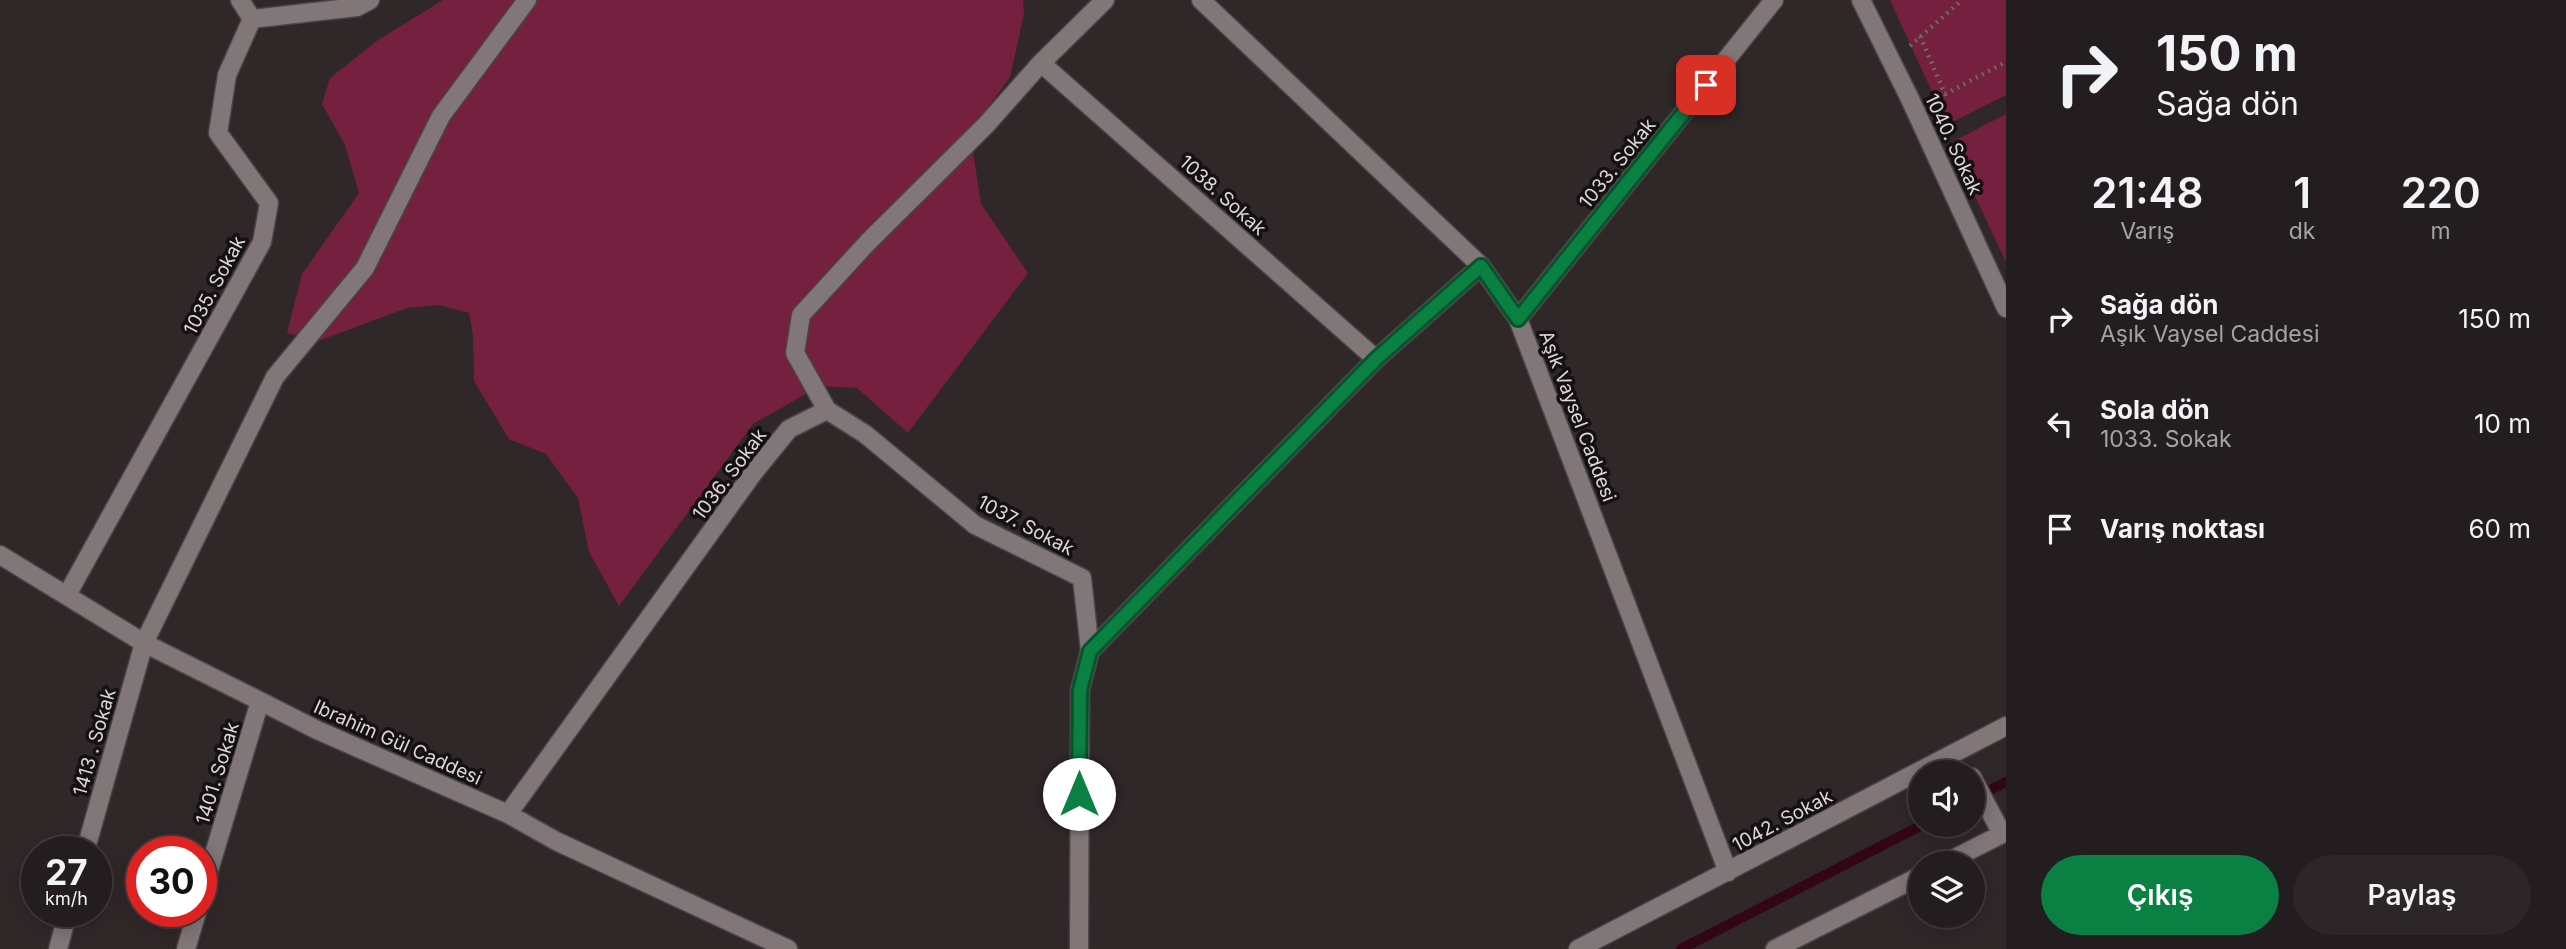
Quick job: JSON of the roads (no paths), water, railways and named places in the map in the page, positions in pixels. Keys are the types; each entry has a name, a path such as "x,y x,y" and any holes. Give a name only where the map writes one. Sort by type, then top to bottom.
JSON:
{"street":[{"path":"240,0 252,19 357,7 370,0"},
{"name":"1413 . Sokak","path":"90,836 144,643 275,377 365,268 441,116 527,0"},
{"path":"827,410 795,353 801,315 868,242 986,125 1041,63 1105,0"},
{"name":"Aşık Vaysel Caddesi","path":"1201,0 1481,266 1518,319 1728,872"},
{"name":"1033. Sokak","path":"1518,319 1774,0"},
{"name":"1040. Sokak","path":"1861,0 2006,308"},
{"name":"1035. Sokak","path":"67,595 262,242 268,203 219,133 227,75 252,19"},
{"name":"1038. Sokak","path":"1041,63 1376,359"},
{"path":"1079,949 1080,690 1090,651 1376,359 1481,266"},
{"name":"1037. Sokak","path":"827,410 865,434 975,525 1082,578 1090,651"},
{"name":"1036. Sokak","path":"508,814 754,472 789,429 827,410"},
{"name":"Ibrahim Gül Caddesi","path":"0,555 144,643 317,730 508,814 556,841 788,949"},
{"name":"1401. Sokak","path":"217,844 260,701"},
{"name":"1042. Sokak","path":"1578,949 2006,726"},
{"path":"1958,751 1963,760"},
{"path":"1969,851 2004,833 1985,801"},
{"path":"1775,949 1908,882"},
{"path":"58,949 64,927"},
{"path":"186,949 193,927"}],"waterway":[{"path":"1985,792 2006,782"},
{"path":"1681,949 1908,832"}]}
